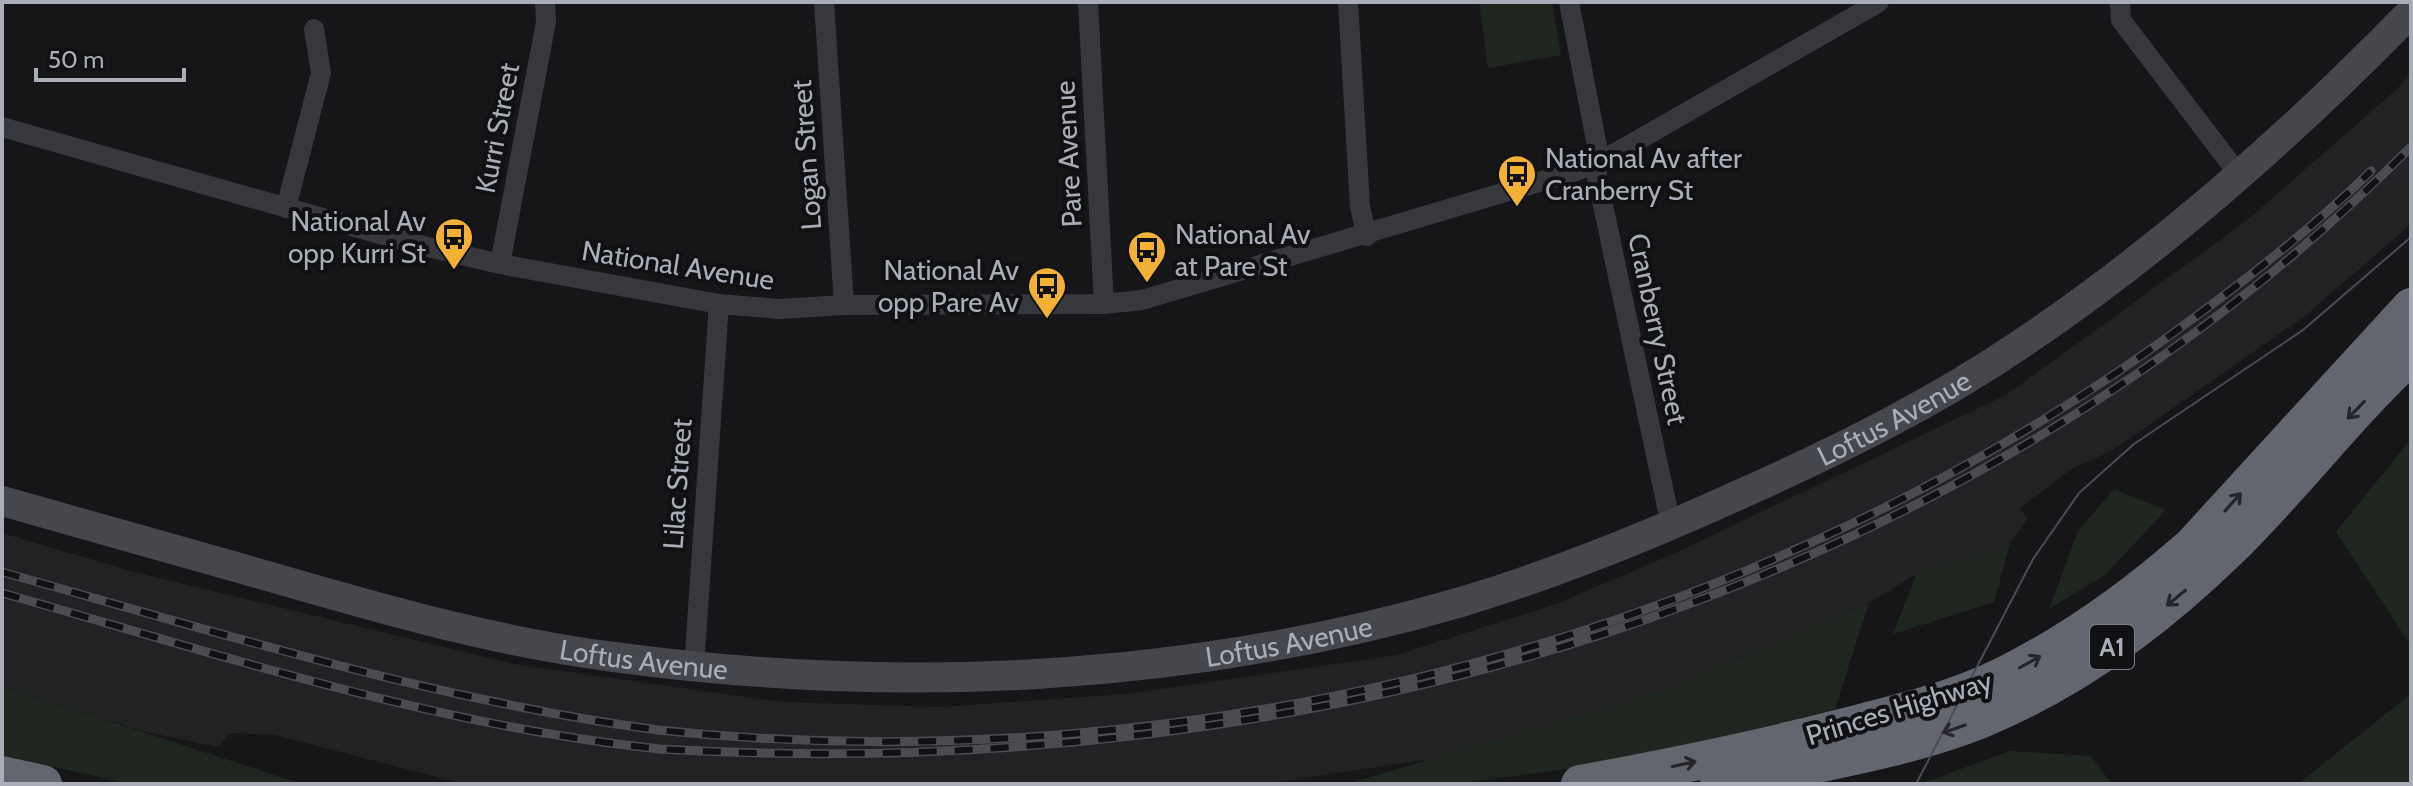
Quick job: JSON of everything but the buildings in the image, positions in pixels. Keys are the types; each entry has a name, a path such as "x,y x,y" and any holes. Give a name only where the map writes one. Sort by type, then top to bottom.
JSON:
{"highway":[{"name":"Princes Highway","path":"1580,784 1782,742 1903,712 1962,693 2048,652 2105,616 2192,546 2411,307"},
{"name":"Princes Highway","path":"1719,784 1955,729 2018,702 2108,650 2184,592 2231,547 2318,450 2411,355"},
{"path":"2,775 43,784"}],"street":[{"name":"Kurri Street","path":"500,264 546,22 545,2"},
{"name":"Logan Street","path":"824,2 844,305"},
{"name":"Pare Avenue","path":"1088,2 1104,304"},
{"path":"1348,2 1360,207 1367,236"},
{"name":"Cranberry Street","path":"1569,2 1597,146 1595,163 1664,495 1674,524"},
{"name":"National Avenue","path":"2,127 286,208 500,264 719,304 779,309 844,305 1104,304 1142,300 1367,236 1595,163 1879,2"},
{"name":"Loftus Avenue","path":"2,501 433,622 606,657 694,667 798,676 937,679 1043,675 1174,663 1375,624 1462,601 1570,566 1674,524 1872,432 2016,348 2104,286 2240,176 2317,108 2411,12"},
{"path":"2115,16 2240,176"},
{"path":"286,208 321,73 314,29"},
{"name":"Lilac Street","path":"694,667 719,304"}],"shaded area":[{"path":"1479,2 1552,2 1561,55 1488,68"},
{"path":"2411,71 2411,224 2305,316 2113,450 2070,470 2020,508 2027,519 2010,544 1918,573 1869,603 1661,691 1432,759 1264,784 464,784 275,735 230,733 218,747 142,731 2,686 2,533 134,572 514,664 782,702 942,707 1125,694 1397,655 1556,604 1671,555 2006,395 2245,222 2398,88"},
{"path":"2411,439 2411,646 2336,532"},
{"path":"2114,489 2166,510 2105,575 2049,609 2078,531"},
{"path":"2010,544 1994,602 1893,634 1917,573"},
{"path":"1869,603 1835,709 1634,760 1456,784 1346,784 1661,691"},
{"path":"2,686 302,784 129,784 2,755"},
{"path":"2411,694 2411,784 2298,784"},
{"path":"2010,751 2091,756 2112,784 1920,784"}],"tram line":[{"path":"1916,784 2033,559 2079,493 2134,444 2303,330 2411,237"}],"railway":[{"path":"2,593 410,706 493,724 660,749 901,753 1140,735 1375,696 1604,634 1825,549 2034,439 2230,306 2411,147"},
{"path":"2,572 409,683 574,717 658,730 860,742 1064,734 1266,709 1466,665 1661,604 1848,525 2027,429 2195,317 2286,247 2371,171"}],"place":[{"name":"National Av after Cranberry St","path":"1517,208"},
{"name":"National Av opp Kurri St","path":"454,271"},
{"name":"National Av at Pare St","path":"1147,284"},
{"name":"National Av opp Pare Av","path":"1047,320"}]}
